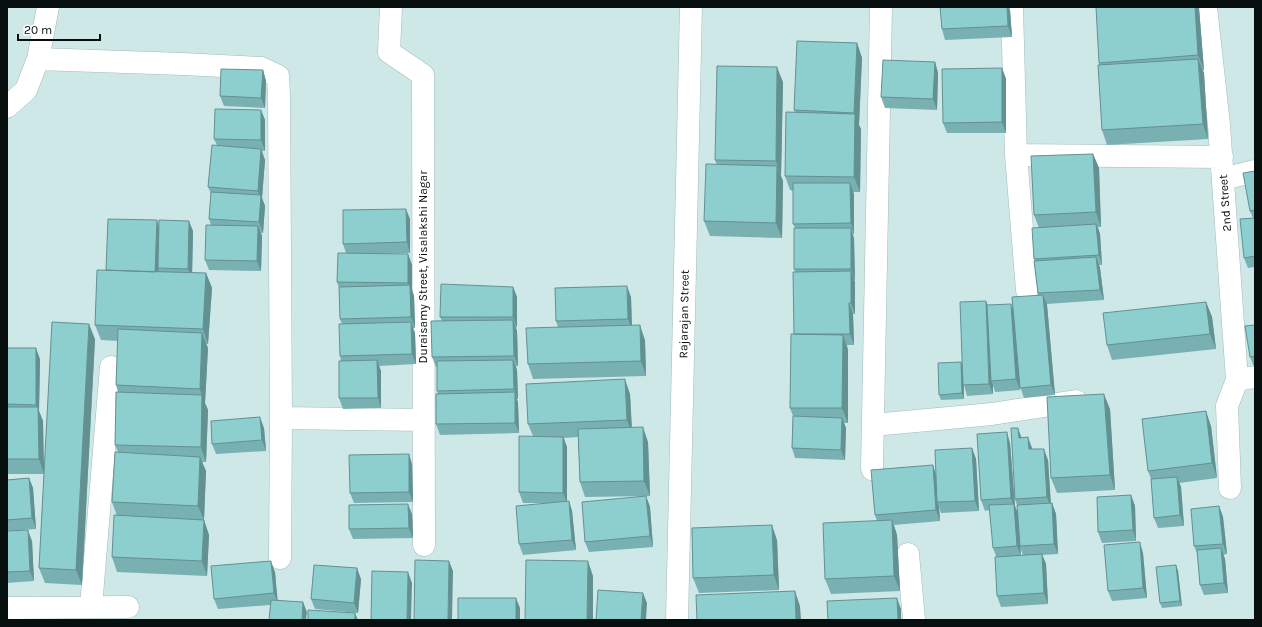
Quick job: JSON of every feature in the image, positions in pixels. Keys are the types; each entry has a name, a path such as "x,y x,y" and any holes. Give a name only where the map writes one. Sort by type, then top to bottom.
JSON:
{"street":[{"path":"7,107 26,90 38,59 48,7"},
{"name":"Duraisamy Street, Visalakshi Nagar","path":"391,7 389,52 422,75 424,545"},
{"name":"Rajarajan Street","path":"677,620 690,7"},
{"path":"872,469 881,7"},
{"path":"1012,7 1016,155 1027,290"},
{"name":"2nd Street","path":"1206,7 1223,179 1246,379"},
{"path":"38,59 262,68 278,76 280,95 280,558"},
{"path":"1016,155 1222,157"},
{"path":"1223,179 1255,172"},
{"path":"91,607 111,367"},
{"path":"1230,488 1227,406 1246,379"},
{"path":"873,425 992,414 1087,399"},
{"path":"281,418 424,420"},
{"path":"908,554 914,620"},
{"path":"7,608 128,607"}],"building":[{"path":"940,7 1007,7 1008,26 942,29"},
{"path":"1096,7 1195,7 1198,55 1099,63"},
{"path":"797,41 857,43 854,113 794,110"},
{"path":"1198,59 1203,124 1102,130 1098,65"},
{"path":"883,60 935,62 933,99 881,97"},
{"path":"717,66 777,67 776,161 715,160"},
{"path":"1002,68 1002,122 943,123 942,69"},
{"path":"221,69 263,70 261,98 220,96"},
{"path":"215,109 261,110 261,140 214,139"},
{"path":"786,112 855,114 854,177 785,176"},
{"path":"212,145 261,149 258,191 208,187"},
{"path":"1093,154 1096,212 1034,215 1031,156"},
{"path":"706,164 777,166 776,223 704,221"},
{"path":"1255,171 1255,210 1250,211 1243,173"},
{"path":"793,183 850,183 851,223 793,224"},
{"path":"211,192 261,195 259,222 209,219"},
{"path":"406,209 407,242 343,244 343,210"},
{"path":"1255,218 1255,256 1244,258 1240,219"},
{"path":"108,219 157,220 155,272 106,270"},
{"path":"159,220 189,221 188,269 158,268"},
{"path":"1096,224 1099,255 1034,259 1032,228"},
{"path":"206,225 258,226 257,261 205,260"},
{"path":"794,228 851,228 851,269 794,269"},
{"path":"338,253 408,254 408,283 337,282"},
{"path":"1096,257 1100,290 1038,293 1034,261"},
{"path":"97,270 206,273 203,329 95,325"},
{"path":"851,271 851,303 849,303 850,334 794,334 793,272"},
{"path":"441,284 513,287 513,317 440,317"},
{"path":"410,285 411,317 340,319 339,287"},
{"path":"627,286 628,319 556,321 555,288"},
{"path":"1043,295 1051,385 1020,388 1012,297"},
{"path":"986,301 989,384 963,385 960,302"},
{"path":"1206,302 1210,334 1107,345 1103,313"},
{"path":"1011,304 1016,379 991,381 987,305"},
{"path":"513,320 514,356 432,357 431,321"},
{"path":"52,322 89,324 76,570 39,568"},
{"path":"411,322 412,354 340,356 339,324"},
{"path":"640,325 641,361 528,364 526,328"},
{"path":"1255,325 1255,356 1250,357 1245,326"},
{"path":"118,329 202,333 200,389 116,385"},
{"path":"791,334 843,335 842,408 790,408"},
{"path":"7,348 36,348 36,405 7,404"},
{"path":"377,360 378,398 339,398 339,361"},
{"path":"513,360 514,389 437,391 437,361"},
{"path":"961,362 962,393 939,395 938,363"},
{"path":"625,379 627,420 528,424 526,384"},
{"path":"116,392 202,395 201,447 115,445"},
{"path":"515,392 515,423 436,424 436,394"},
{"path":"1104,394 1110,475 1051,478 1047,397"},
{"path":"7,407 38,407 39,459 7,459"},
{"path":"1206,411 1212,463 1148,471 1142,419"},
{"path":"793,416 842,418 841,450 792,448"},
{"path":"260,417 262,440 212,444 211,421"},
{"path":"643,427 644,481 580,482 578,429"},
{"path":"1011,428 1018,428 1019,438 1028,437 1029,449 1044,449 1047,497 1015,499"},
{"path":"1007,432 1011,498 981,500 977,434"},
{"path":"519,436 563,437 563,493 519,492"},
{"path":"972,448 975,501 937,502 935,450"},
{"path":"115,452 200,457 198,506 112,502"},
{"path":"409,454 409,492 350,493 349,455"},
{"path":"933,465 936,510 875,515 871,470"},
{"path":"1177,477 1180,515 1154,518 1151,479"},
{"path":"29,478 32,518 7,520 7,480"},
{"path":"1131,495 1133,530 1098,532 1097,497"},
{"path":"646,496 650,536 585,542 582,502"},
{"path":"569,501 572,540 519,544 516,506"},
{"path":"1052,503 1054,544 1020,546 1017,505"},
{"path":"408,504 409,528 349,529 349,505"},
{"path":"1014,504 1017,546 993,548 989,505"},
{"path":"1219,506 1223,544 1194,546 1191,509"},
{"path":"114,515 204,520 202,561 112,557"},
{"path":"892,520 894,576 825,579 823,523"},
{"path":"772,525 774,575 693,578 692,528"},
{"path":"28,530 30,571 7,572 7,531"},
{"path":"1140,542 1143,588 1108,591 1104,545"},
{"path":"1221,548 1224,583 1200,585 1197,550"},
{"path":"1042,554 1044,593 997,596 995,557"},
{"path":"415,560 449,561 448,620 414,620"},
{"path":"526,560 588,561 587,620 525,620"},
{"path":"271,561 274,593 214,599 211,566"},
{"path":"314,565 357,568 354,603 311,599"},
{"path":"1176,565 1180,601 1160,603 1156,567"},
{"path":"372,571 408,572 407,620 371,620"},
{"path":"598,590 643,593 641,620 596,620"},
{"path":"795,591 796,620 697,620 696,595"},
{"path":"458,598 516,598 516,620 458,620"},
{"path":"897,598 898,620 828,620 827,601"},
{"path":"271,600 303,602 302,620 269,620"},
{"path":"308,610 355,613 355,620 308,620"}]}
